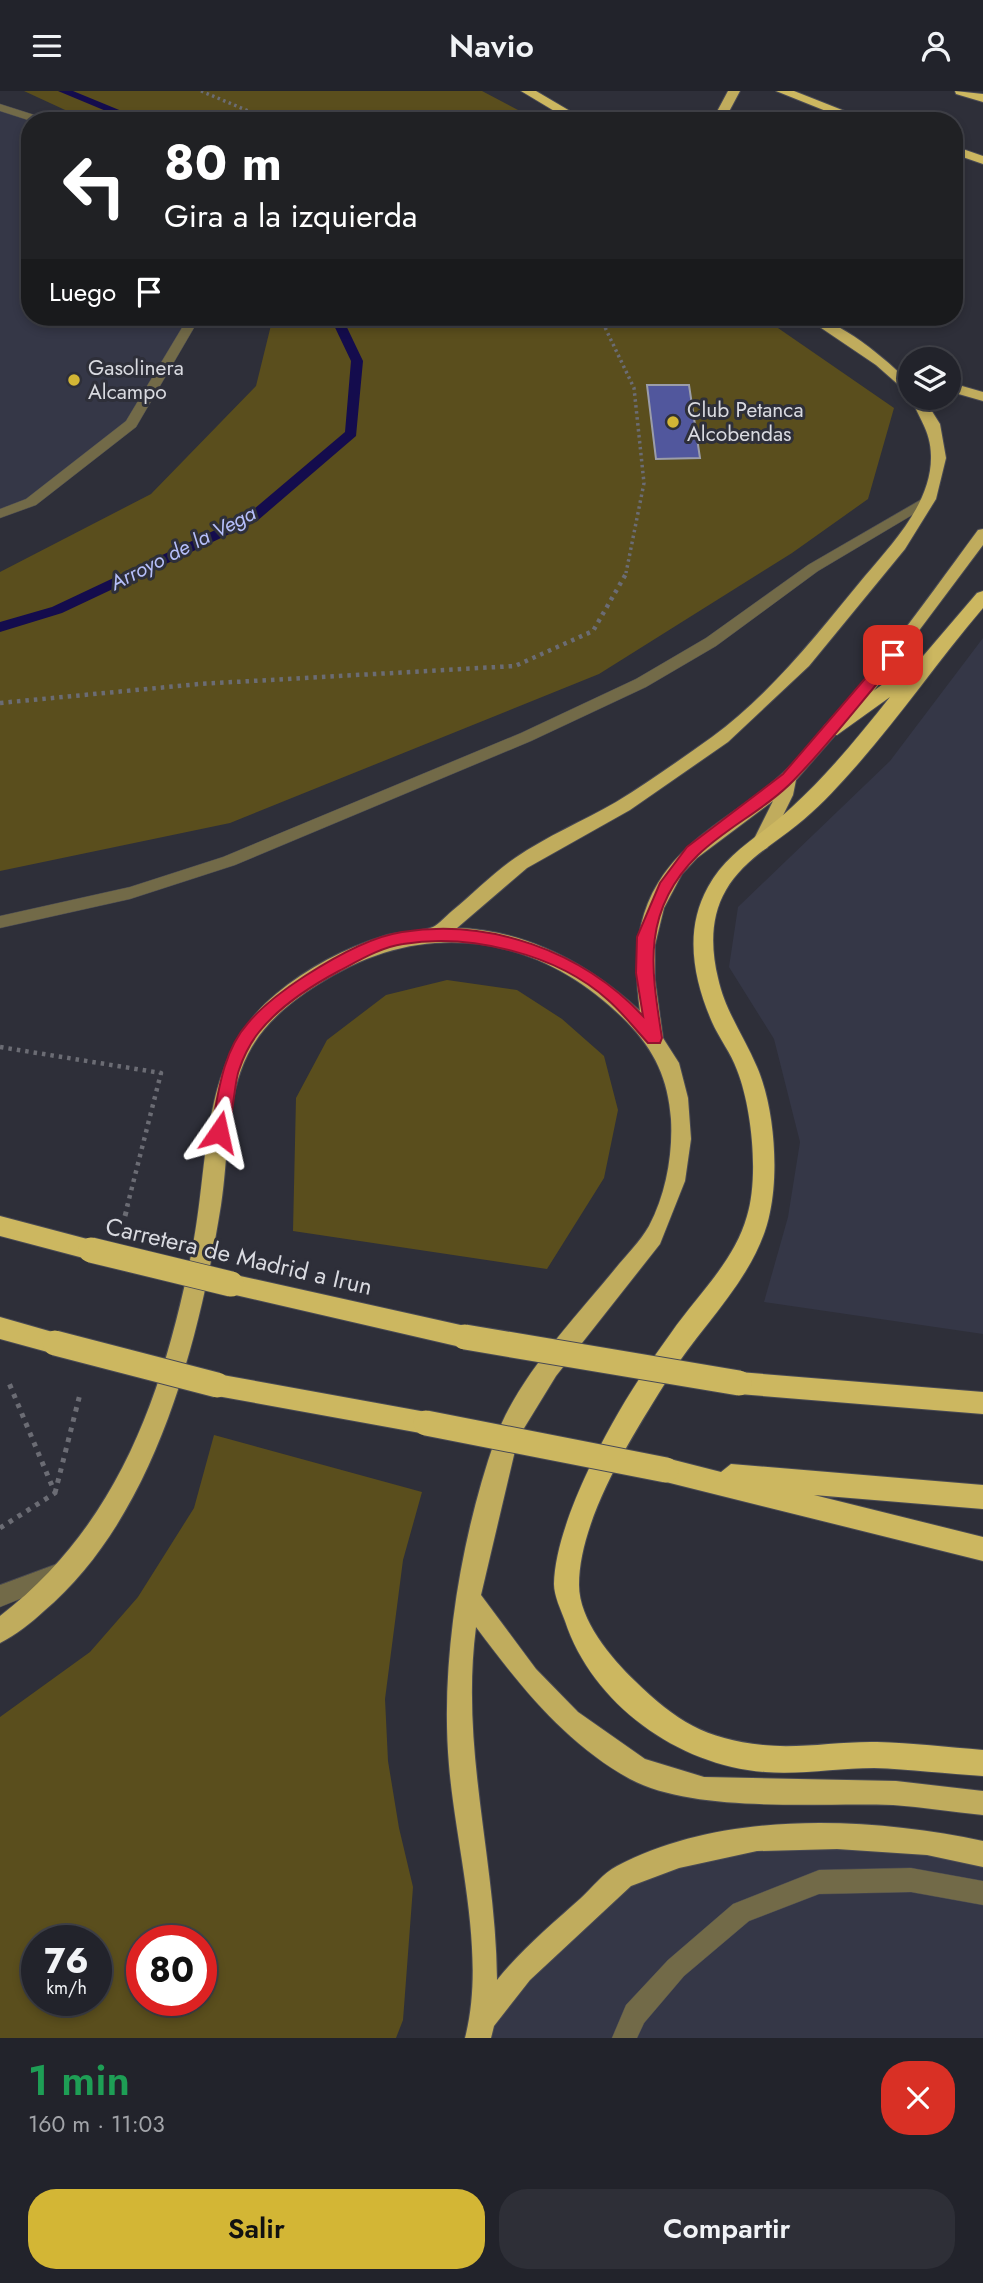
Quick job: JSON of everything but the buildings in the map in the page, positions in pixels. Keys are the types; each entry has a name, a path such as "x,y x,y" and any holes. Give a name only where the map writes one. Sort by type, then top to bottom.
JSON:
{"highway":[{"path":"527,91 565,112"},
{"path":"723,112 734,91"},
{"path":"782,91 838,112"},
{"path":"961,91 983,98"},
{"path":"963,153 983,160"},
{"path":"826,326 881,362 898,379"},
{"path":"881,362 898,368"},
{"path":"961,390 983,397"},
{"path":"437,934 521,863 624,805 722,738 803,662 900,545 929,499 940,459 933,424 924,410"},
{"path":"654,1038 644,973 645,937 665,887 692,851 788,778 908,637 983,534"},
{"path":"983,597 928,661 843,769 795,816 735,863 716,889 706,916 702,945 708,981 722,1022 748,1070 759,1120 764,1166 759,1214 741,1259 679,1340 620,1433 573,1537 566,1588 583,1638 617,1682 659,1723 708,1748 765,1759 876,1755 983,1763"},
{"path":"831,730 928,661"},
{"path":"761,843 784,795 788,778"},
{"path":"0,1631 72,1568 122,1497 156,1416 204,1246 230,1070 252,1028 288,996 357,954 401,938 437,934 474,935 522,947 568,966 613,994 654,1038 672,1071 681,1128 674,1184 655,1234 558,1359 509,1431 486,1512 470,1599 459,1729 469,1831 483,1927 481,2027"},
{"name":"Carretera de Madrid a Irun","path":"0,1226 231,1284 465,1337 739,1383 983,1403"},
{"path":"0,1328 217,1385 666,1470 983,1549"},
{"path":"666,1470 983,1497"},
{"path":"470,1599 528,1677 569,1721 639,1770 704,1789 895,1793 983,1803"},
{"path":"481,2027 521,1971 623,1876 679,1855 757,1838 837,1836 927,1842 983,1854"}],"street":[{"path":"0,107 21,114"},
{"path":"0,514 31,502 131,424 188,326"},
{"path":"0,922 130,893 229,861 526,737 641,683 711,642 813,568 929,499"},
{"path":"0,1596 72,1568"},
{"path":"624,2038 635,2014 676,1968 741,1912 819,1882 911,1880 983,1893"}],"path":[{"path":"201,91 251,112"},
{"path":"0,703 199,684 515,666 593,631 626,575 644,483 634,388 604,326"},
{"path":"0,1528 55,1493 9,1383"}],"shaded area":[{"path":"24,91 482,91 522,112 70,112"},
{"path":"0,107 21,114 21,326 189,326 131,424 31,502 0,514"},
{"path":"271,326 775,326 894,408 868,499 792,553 599,674 230,823 0,871 0,572 151,494 256,386"},
{"path":"983,638 983,1334 764,1302 788,1217 800,1142 774,1039 729,967 738,907 890,761"},
{"path":"447,980 517,990 562,1019 604,1056 618,1110 604,1178 547,1269 293,1231 296,1098 327,1040 386,995"},
{"path":"214,1435 422,1492 403,1560 385,1699 388,1761 399,1828 413,1887 403,2020 396,2038 0,2038 0,1717 90,1652 138,1597 194,1508"},
{"path":"757,1838 983,1854 983,2038 478,2038 485,2017 623,1876"}],"waterway":[{"name":"Arroyo de la Vega","path":"63,91 118,112"},
{"name":"Arroyo de la Vega","path":"0,627 57,610 252,518 351,433 357,361 340,326"}],"place":[{"name":"Gasolinera Alcampo","path":"74,380"},
{"name":"Club Petanca Alcobendas","path":"673,422"}],"route":[{"path":"219,1132 230,1070 252,1028 288,996 323,972 357,954 401,938 437,934 474,935 522,947 568,966 613,994 654,1038 644,973 645,937 665,887 692,851 788,778 893,655"}]}
